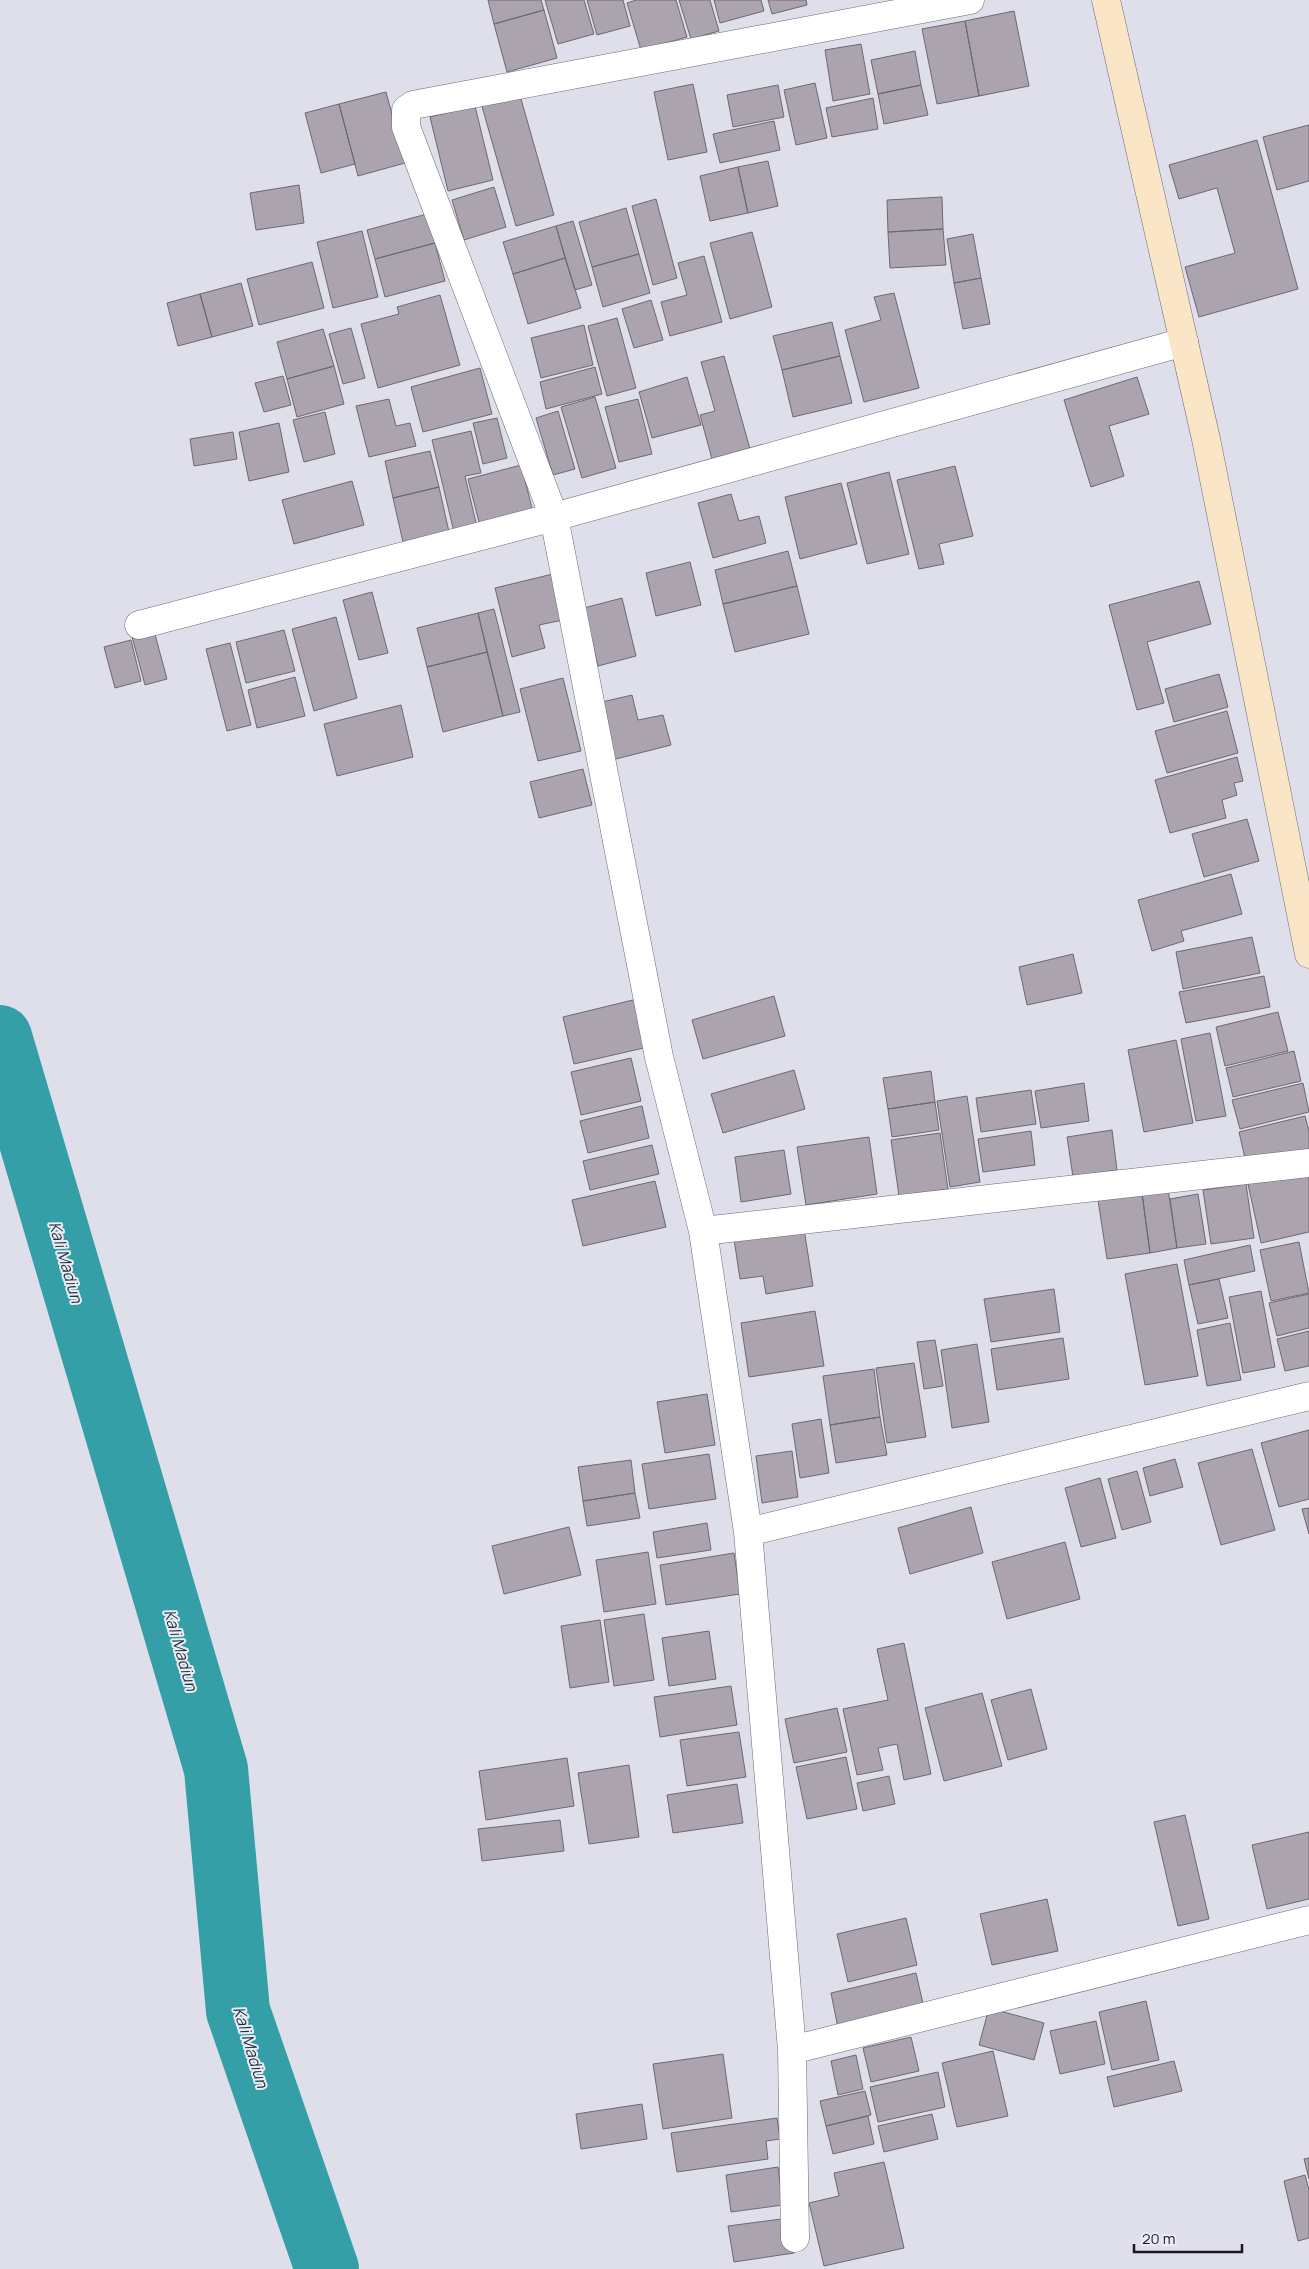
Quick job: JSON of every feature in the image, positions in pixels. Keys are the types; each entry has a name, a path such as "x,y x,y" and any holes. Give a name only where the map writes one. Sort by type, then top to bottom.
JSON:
{"street":[{"path":"795,2238 792,2050 748,1532 703,1231 659,1057 554,517 406,127 406,110 413,105 970,0"},
{"path":"1106,0 1206,440 1309,954"},
{"path":"139,625 554,517 1184,342"},
{"path":"703,1231 1309,1163"},
{"path":"748,1532 1309,1396"},
{"path":"792,2050 1309,1920"}],"building":[{"path":"488,0 541,0 544,10 494,24"},
{"path":"545,0 584,0 594,34 558,44"},
{"path":"587,0 623,0 630,26 597,35"},
{"path":"636,0 676,0 687,37 641,50 627,3"},
{"path":"679,0 710,0 719,31 691,39"},
{"path":"714,0 761,0 764,11 720,23"},
{"path":"768,0 806,0 807,5 772,14"},
{"path":"544,10 557,58 507,72 494,24"},
{"path":"1014,11 1029,86 979,96 965,21"},
{"path":"965,21 979,96 937,104 922,29"},
{"path":"861,44 870,94 833,101 825,50"},
{"path":"915,51 921,85 878,94 871,60"},
{"path":"815,83 827,138 796,145 784,90"},
{"path":"693,84 707,152 668,160 654,92"},
{"path":"778,85 784,117 733,127 727,95"},
{"path":"921,85 928,115 884,124 878,94"},
{"path":"386,92 405,163 358,176 339,104"},
{"path":"519,92 554,215 516,226 481,103"},
{"path":"873,98 878,129 832,137 826,108"},
{"path":"339,104 355,164 321,173 305,113"},
{"path":"475,106 493,180 448,191 430,117"},
{"path":"774,121 780,150 720,163 713,134"},
{"path":"1309,125 1309,181 1277,190 1263,137"},
{"path":"1257,140 1298,289 1199,317 1185,267 1235,253 1217,188 1179,199 1169,165"},
{"path":"768,161 778,206 748,213 738,167"},
{"path":"738,167 748,213 710,221 700,176"},
{"path":"299,185 304,223 256,230 250,193"},
{"path":"494,187 506,227 464,240 452,200"},
{"path":"942,197 943,229 888,232 887,200"},
{"path":"656,199 677,278 653,285 632,206"},
{"path":"626,208 639,254 592,267 579,222"},
{"path":"427,214 435,243 375,259 367,230"},
{"path":"573,221 592,285 575,290 556,226"},
{"path":"556,226 565,258 513,274 503,242"},
{"path":"943,229 946,265 890,268 888,232"},
{"path":"362,231 378,297 333,308 317,242"},
{"path":"752,232 772,307 730,319 710,243"},
{"path":"973,234 981,278 954,283 947,239"},
{"path":"435,243 445,281 385,297 375,259"},
{"path":"639,254 650,293 603,307 592,267"},
{"path":"704,256 722,322 670,336 661,302 687,295 678,263"},
{"path":"565,258 581,308 528,324 513,274"},
{"path":"312,262 324,308 259,325 247,279"},
{"path":"981,278 990,324 963,329 954,283"},
{"path":"241,283 253,326 212,337 200,294"},
{"path":"894,293 919,388 864,402 845,330 881,320 874,297"},
{"path":"200,294 212,337 178,346 167,303"},
{"path":"440,295 460,365 378,388 361,324 399,314 397,307"},
{"path":"651,300 663,340 634,348 622,309"},
{"path":"617,318 636,388 607,396 588,326"},
{"path":"832,322 840,356 782,370 773,336"},
{"path":"584,325 593,365 541,378 531,338"},
{"path":"351,328 365,378 343,384 329,334"},
{"path":"323,329 334,366 287,379 277,342"},
{"path":"724,356 750,449 712,459 700,415 715,411 701,362"},
{"path":"840,356 852,403 793,417 782,370"},
{"path":"334,366 344,404 297,417 287,379"},
{"path":"595,367 602,394 546,409 540,382"},
{"path":"480,368 492,414 423,432 411,387"},
{"path":"283,376 291,405 264,412 255,383"},
{"path":"687,377 701,425 652,438 639,392"},
{"path":"1137,377 1149,414 1109,426 1124,476 1091,487 1064,400"},
{"path":"595,397 616,468 582,478 561,407"},
{"path":"389,399 396,426 410,423 416,446 369,457 356,406"},
{"path":"638,399 652,454 619,462 605,407"},
{"path":"558,411 575,469 553,475 536,418"},
{"path":"325,412 335,454 304,462 293,420"},
{"path":"497,418 507,458 483,464 473,423"},
{"path":"279,423 289,472 249,481 239,432"},
{"path":"471,431 481,473 465,476 477,527 454,532 432,440"},
{"path":"233,432 237,459 194,466 190,439"},
{"path":"430,451 439,487 393,498 385,461"},
{"path":"521,465 533,512 480,526 468,479"},
{"path":"955,466 973,536 939,544 944,564 919,569 897,480"},
{"path":"889,472 909,554 867,564 847,483"},
{"path":"352,481 364,525 294,544 282,500"},
{"path":"841,483 857,544 800,559 785,497"},
{"path":"439,487 449,532 403,542 393,498"},
{"path":"731,494 739,521 759,516 766,543 713,558 698,503"},
{"path":"788,551 797,586 723,604 715,570"},
{"path":"690,562 701,605 656,616 646,573"},
{"path":"557,573 568,619 539,625 545,648 512,657 495,588"},
{"path":"1199,581 1211,624 1147,642 1164,703 1137,710 1109,605"},
{"path":"797,586 809,634 735,652 723,604"},
{"path":"372,592 388,653 359,660 343,600"},
{"path":"622,598 636,656 598,666 584,608"},
{"path":"494,609 520,712 503,716 478,613"},
{"path":"478,613 487,652 427,667 417,628"},
{"path":"336,617 357,698 314,711 292,629"},
{"path":"153,627 167,679 145,685 131,633"},
{"path":"284,630 295,671 246,683 236,642"},
{"path":"131,640 141,681 115,688 104,647"},
{"path":"230,643 251,725 227,731 206,649"},
{"path":"487,652 503,716 443,732 427,667"},
{"path":"1219,674 1228,707 1174,722 1165,689"},
{"path":"295,677 305,716 257,728 248,690"},
{"path":"563,678 581,751 538,761 520,689"},
{"path":"632,695 638,720 663,715 671,745 612,760 598,703"},
{"path":"401,705 413,757 337,776 324,724"},
{"path":"1227,711 1238,753 1167,773 1155,731"},
{"path":"1237,757 1243,781 1234,783 1237,795 1222,800 1226,818 1170,833 1155,780"},
{"path":"583,769 592,805 539,818 530,782"},
{"path":"1247,819 1259,861 1204,877 1192,834"},
{"path":"1231,874 1242,914 1181,931 1184,941 1152,951 1138,900"},
{"path":"1252,937 1260,973 1183,989 1176,952"},
{"path":"1073,954 1082,993 1027,1005 1019,967"},
{"path":"1264,976 1270,1007 1186,1023 1179,992"},
{"path":"774,996 785,1036 703,1059 692,1020"},
{"path":"637,999 648,1047 574,1064 563,1017"},
{"path":"1278,1012 1288,1051 1225,1066 1216,1027"},
{"path":"1210,1033 1226,1116 1196,1121 1181,1039"},
{"path":"1176,1040 1193,1123 1144,1132 1128,1050"},
{"path":"1294,1051 1301,1081 1233,1097 1226,1068"},
{"path":"631,1058 641,1101 581,1115 571,1072"},
{"path":"794,1070 805,1109 723,1133 711,1094"},
{"path":"931,1071 935,1102 888,1109 883,1078"},
{"path":"1084,1083 1089,1121 1041,1128 1035,1091"},
{"path":"1303,1083 1309,1112 1240,1129 1232,1100"},
{"path":"1031,1090 1036,1124 981,1132 976,1098"},
{"path":"967,1096 980,1182 950,1187 937,1101"},
{"path":"935,1102 939,1130 892,1137 888,1109"},
{"path":"642,1106 649,1138 588,1153 580,1121"},
{"path":"1305,1116 1309,1131 1309,1152 1247,1167 1239,1132"},
{"path":"1112,1130 1117,1170 1073,1177 1067,1137"},
{"path":"1031,1131 1035,1165 983,1172 978,1139"},
{"path":"940,1133 948,1189 899,1196 891,1140"},
{"path":"869,1137 877,1194 806,1205 797,1147"},
{"path":"652,1145 659,1174 590,1190 583,1161"},
{"path":"784,1150 791,1194 741,1202 735,1157"},
{"path":"1309,1170 1309,1232 1261,1243 1247,1180"},
{"path":"655,1181 666,1227 583,1246 572,1200"},
{"path":"1246,1184 1254,1238 1211,1244 1203,1190"},
{"path":"1168,1189 1177,1248 1150,1253 1142,1193"},
{"path":"1142,1193 1150,1253 1107,1259 1098,1200"},
{"path":"1198,1194 1206,1244 1177,1248 1170,1199"},
{"path":"804,1229 813,1286 766,1294 763,1276 740,1279 734,1239"},
{"path":"1299,1242 1309,1293 1271,1301 1260,1250"},
{"path":"1250,1245 1255,1271 1189,1285 1184,1260"},
{"path":"1177,1264 1198,1376 1145,1385 1125,1274"},
{"path":"1219,1279 1228,1318 1198,1324 1189,1285"},
{"path":"1054,1289 1060,1332 991,1342 984,1299"},
{"path":"1261,1291 1275,1367 1243,1373 1229,1297"},
{"path":"1309,1294 1309,1328 1277,1336 1269,1303"},
{"path":"815,1311 824,1366 749,1377 741,1323"},
{"path":"1230,1323 1241,1380 1207,1386 1197,1330"},
{"path":"1309,1331 1309,1366 1285,1371 1277,1339"},
{"path":"1063,1338 1069,1379 997,1390 991,1349"},
{"path":"935,1340 943,1386 924,1389 917,1342"},
{"path":"977,1344 989,1422 952,1428 941,1350"},
{"path":"914,1363 926,1437 887,1443 876,1368"},
{"path":"874,1369 880,1417 830,1425 823,1376"},
{"path":"707,1394 715,1445 665,1453 657,1402"},
{"path":"880,1417 887,1455 836,1463 830,1425"},
{"path":"821,1419 829,1473 800,1478 792,1424"},
{"path":"1309,1430 1309,1499 1279,1507 1261,1443"},
{"path":"1252,1449 1275,1530 1221,1545 1198,1463"},
{"path":"792,1451 798,1497 762,1503 756,1456"},
{"path":"709,1454 716,1499 649,1509 642,1464"},
{"path":"1175,1459 1183,1487 1150,1496 1143,1468"},
{"path":"631,1460 635,1493 583,1501 578,1467"},
{"path":"1137,1471 1151,1522 1122,1530 1108,1479"},
{"path":"1100,1478 1116,1538 1081,1547 1065,1488"},
{"path":"635,1493 640,1518 587,1526 583,1501"},
{"path":"971,1507 983,1553 910,1574 898,1528"},
{"path":"1309,1508 1309,1534 1302,1509"},
{"path":"707,1523 711,1550 657,1558 653,1532"},
{"path":"569,1527 581,1575 504,1594 492,1546"},
{"path":"1065,1542 1080,1599 1007,1619 992,1562"},
{"path":"648,1552 656,1604 604,1612 596,1560"},
{"path":"734,1553 740,1594 666,1605 660,1565"},
{"path":"644,1614 654,1680 614,1686 604,1620"},
{"path":"600,1620 609,1682 570,1688 561,1626"},
{"path":"709,1631 716,1679 669,1686 662,1638"},
{"path":"904,1643 931,1774 904,1780 897,1744 878,1748 883,1770 857,1775 843,1709 888,1700 877,1649"},
{"path":"731,1686 737,1725 660,1737 654,1697"},
{"path":"1031,1689 1047,1749 1008,1760 991,1700"},
{"path":"982,1693 1002,1766 944,1781 925,1708"},
{"path":"837,1708 847,1752 794,1763 785,1719"},
{"path":"739,1732 746,1777 687,1786 680,1740"},
{"path":"846,1757 857,1809 807,1819 796,1767"},
{"path":"567,1758 574,1806 486,1820 479,1771"},
{"path":"629,1765 639,1837 589,1844 578,1773"},
{"path":"889,1776 895,1804 863,1811 857,1783"},
{"path":"737,1784 743,1823 673,1833 667,1795"},
{"path":"1185,1815 1209,1919 1178,1926 1154,1822"},
{"path":"560,1820 564,1851 482,1861 478,1829"},
{"path":"1309,1832 1309,1899 1267,1909 1252,1845"},
{"path":"1047,1899 1058,1951 992,1965 980,1914"},
{"path":"906,1918 917,1965 848,1982 837,1934"},
{"path":"916,1973 924,2008 838,2028 831,1993"},
{"path":"1146,2001 1159,2060 1112,2070 1099,2012"},
{"path":"989,2008 1044,2023 1034,2060 979,2045"},
{"path":"1096,2021 1105,2064 1060,2074 1050,2031"},
{"path":"911,2037 919,2071 871,2082 863,2048"},
{"path":"993,2051 1008,2116 957,2127 942,2063"},
{"path":"723,2054 732,2118 663,2129 653,2064"},
{"path":"856,2055 863,2089 838,2095 831,2061"},
{"path":"1174,2061 1182,2091 1114,2107 1107,2077"},
{"path":"938,2072 945,2107 878,2122 870,2087"},
{"path":"865,2091 871,2115 826,2126 820,2101"},
{"path":"642,2104 647,2139 581,2149 576,2114"},
{"path":"932,2114 938,2139 884,2152 878,2126"},
{"path":"868,2116 874,2144 833,2154 826,2126"},
{"path":"777,2118 780,2139 766,2141 768,2159 677,2172 671,2133"},
{"path":"1309,2158 1309,2179 1304,2159"},
{"path":"884,2162 904,2248 824,2266 809,2203 839,2196 834,2173"},
{"path":"778,2167 783,2205 731,2212 726,2175"},
{"path":"1305,2175 1309,2190 1309,2238 1298,2241 1284,2181"},
{"path":"789,2218 794,2253 734,2262 728,2226"}],"waterway":[{"name":"Kali Madiun","path":"0,1037 216,1769 238,2011 327,2269"}]}
